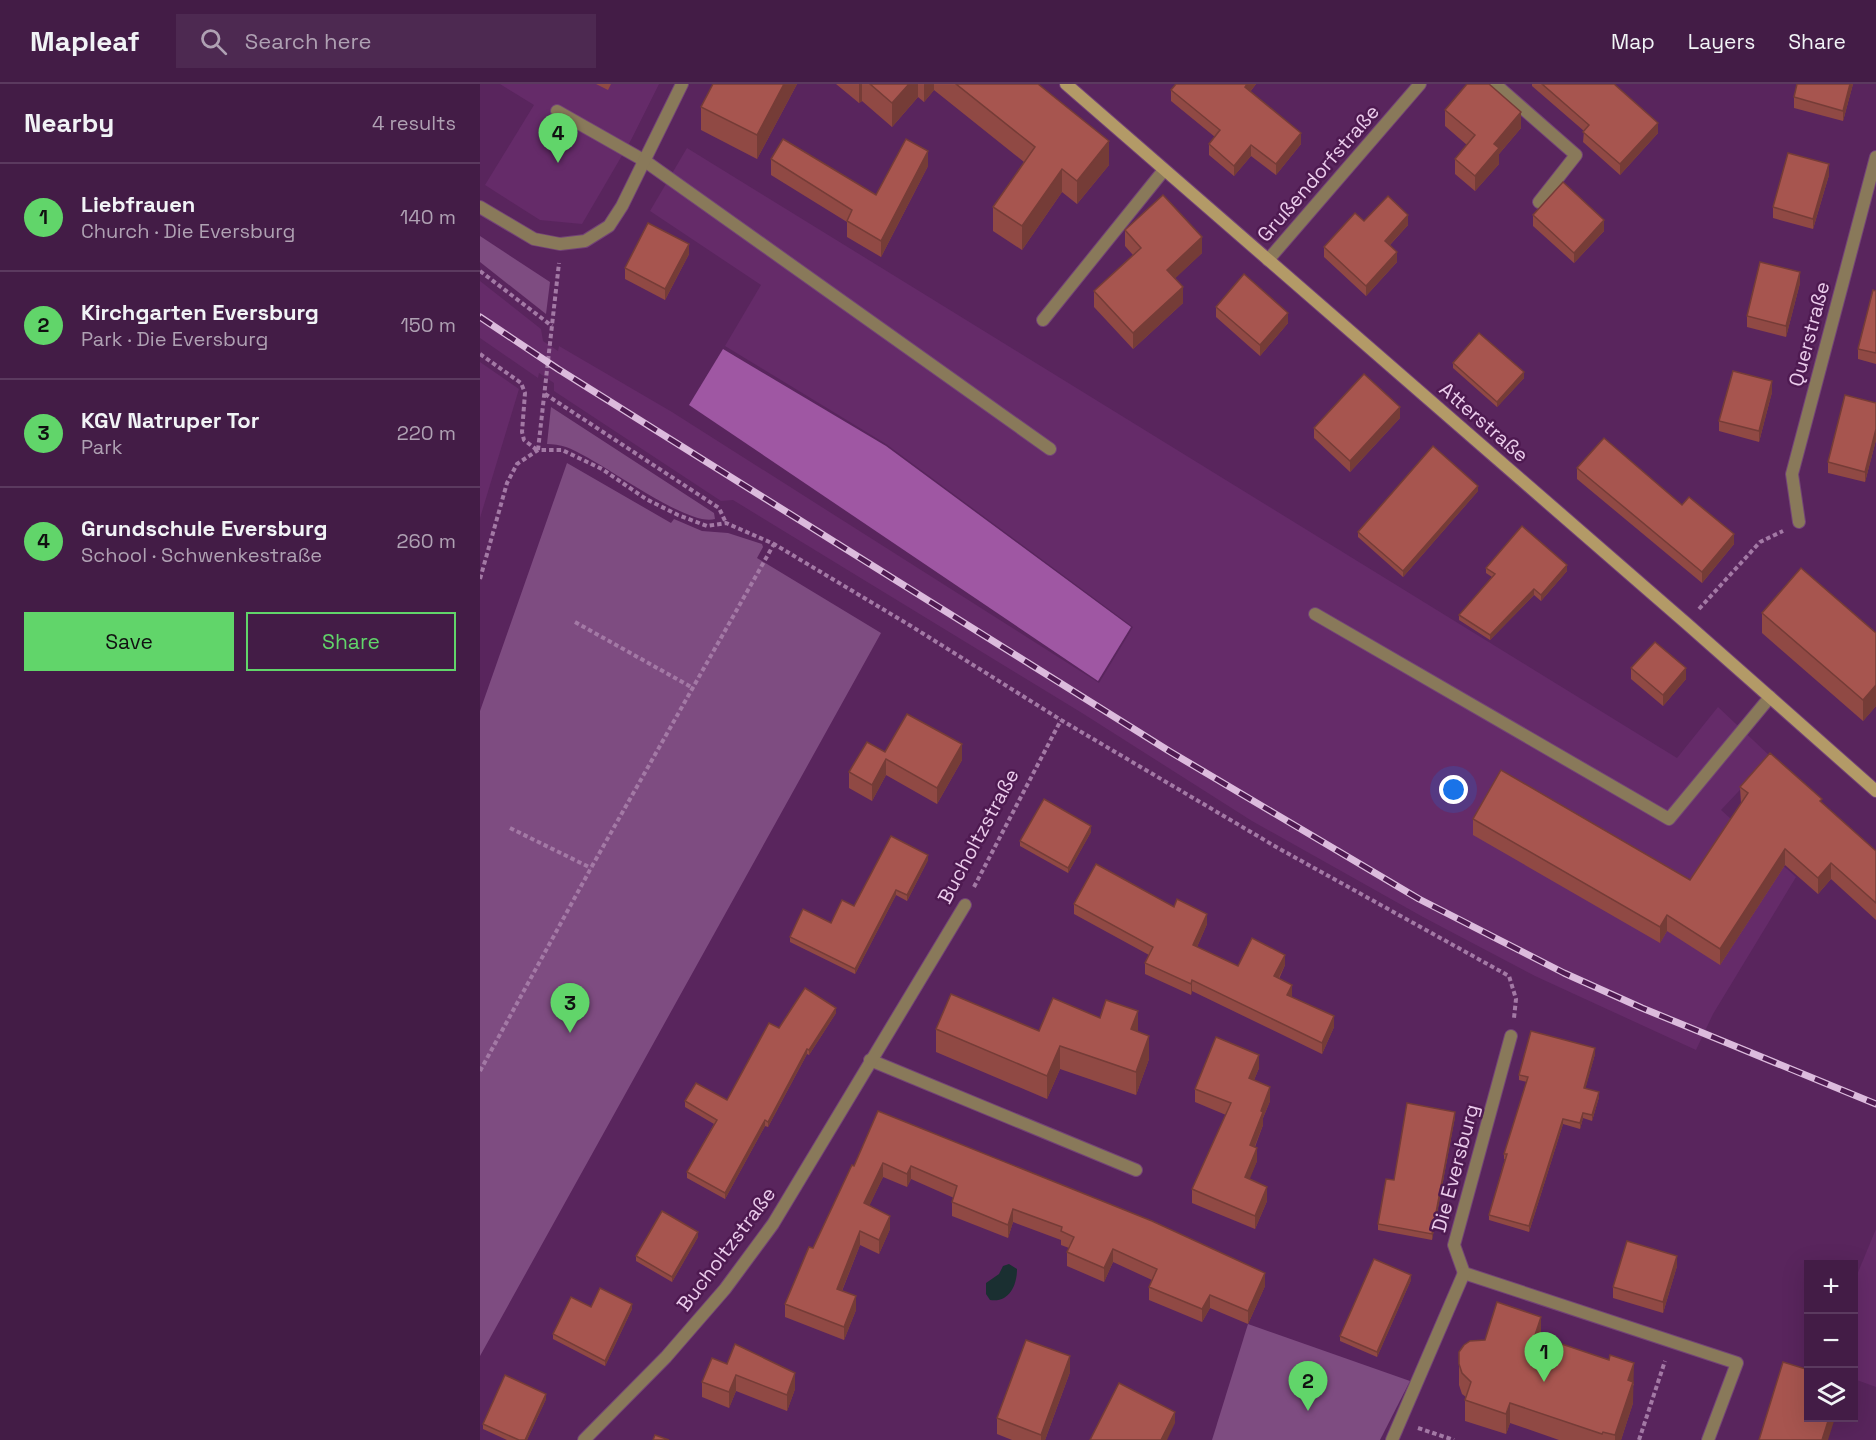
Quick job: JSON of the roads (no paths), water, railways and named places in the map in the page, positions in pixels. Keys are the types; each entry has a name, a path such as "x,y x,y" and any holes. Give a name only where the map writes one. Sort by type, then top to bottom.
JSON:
{"street":[{"path":"480,207 534,239 560,244 585,241 609,226 622,206 682,84"},
{"name":"Atterstraße","path":"1066,84 1876,791"},
{"name":"Grußendorfstraße","path":"1268,260 1420,84"},
{"path":"1495,84 1576,155 1539,202"},
{"path":"557,111 645,161 1050,449"},
{"name":"Querstraße","path":"1799,522 1791,474 1876,157"},
{"path":"1043,320 1164,170"},
{"path":"1315,614 1669,819 1770,697"},
{"name":"Bucholtzstraße","path":"584,1440 666,1357 725,1289 773,1224 965,905"},
{"name":"Die Eversburg","path":"1464,1273 1454,1245 1511,1036"},
{"path":"870,1060 1136,1170"},
{"path":"1392,1440 1464,1273 1737,1363 1708,1440"}],"railway":[{"path":"480,317 558,369 1169,751 1419,899 1564,973 1642,1008 1876,1104"}],"place":[{"name":"Grundschule Eversburg","path":"558,163"},
{"name":"KGV Natruper Tor","path":"570,1033"},
{"name":"Liebfrauen","path":"1544,1382"},
{"name":"Kirchgarten Eversburg","path":"1308,1411"}]}
